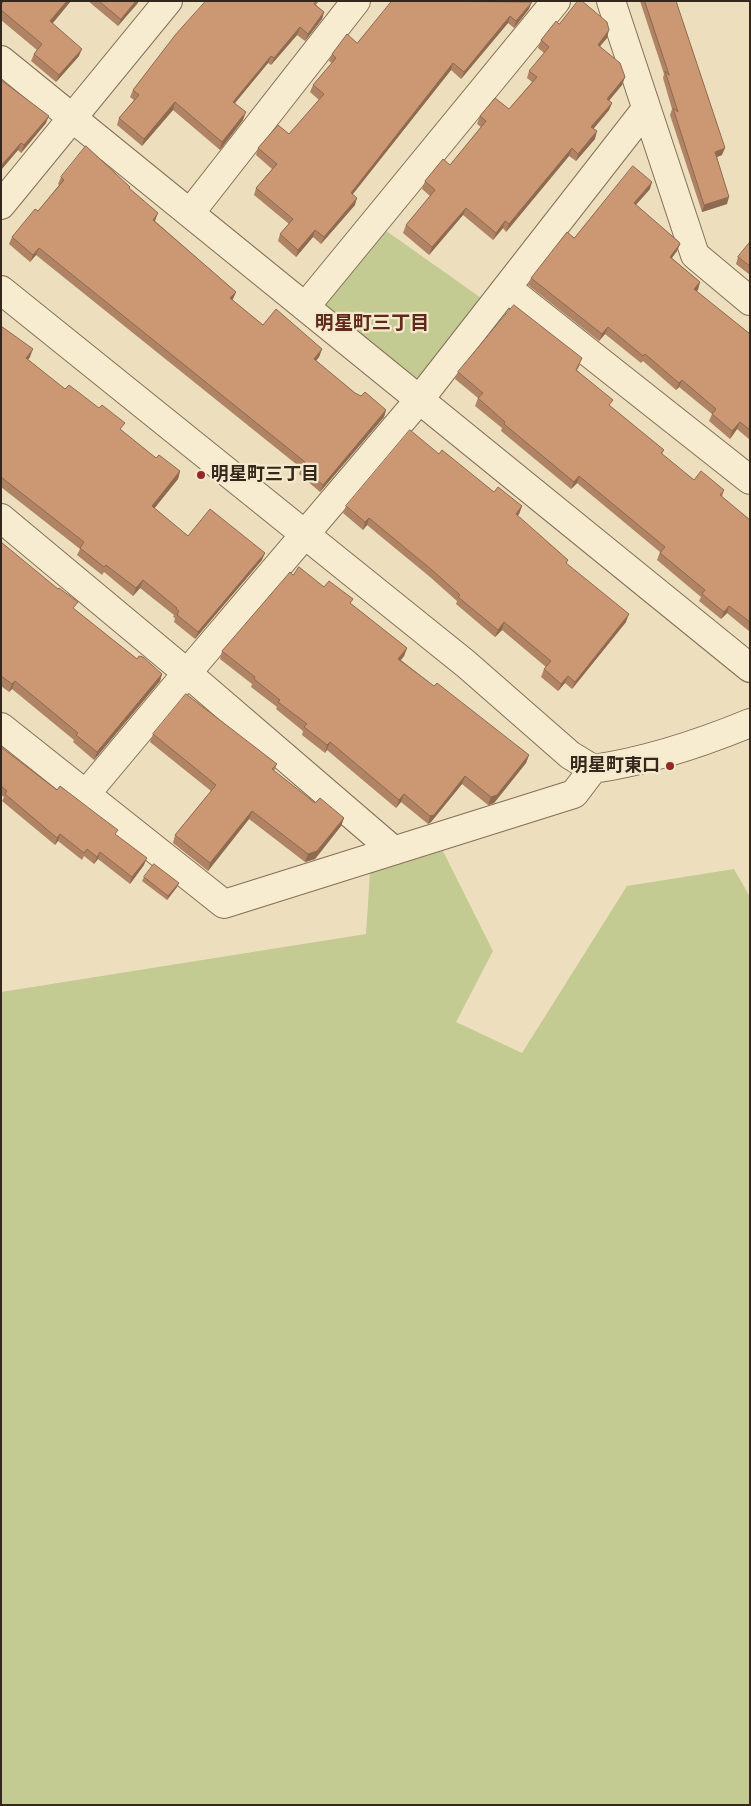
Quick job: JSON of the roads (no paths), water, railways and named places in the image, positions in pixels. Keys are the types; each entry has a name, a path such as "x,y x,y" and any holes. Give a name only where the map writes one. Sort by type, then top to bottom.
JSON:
{"street":[{"path":"1,205 168,1"},
{"path":"190,213 356,1"},
{"path":"305,307 556,1"},
{"path":"611,1 695,255 750,301"},
{"path":"1,60 750,668"},
{"path":"86,795 187,672 420,400 646,109"},
{"path":"507,288 750,480"},
{"path":"1,290 466,664 570,754 593,769 633,763 713,738 750,723"},
{"path":"1,518 187,672 393,850"},
{"path":"1,727 224,904 574,794 593,769"}],"place":[{"name":"明星町三丁目","path":"201,475"},
{"name":"明星町東口","path":"670,766"}],"district":[{"name":"明星町三丁目","path":"372,324"}]}
